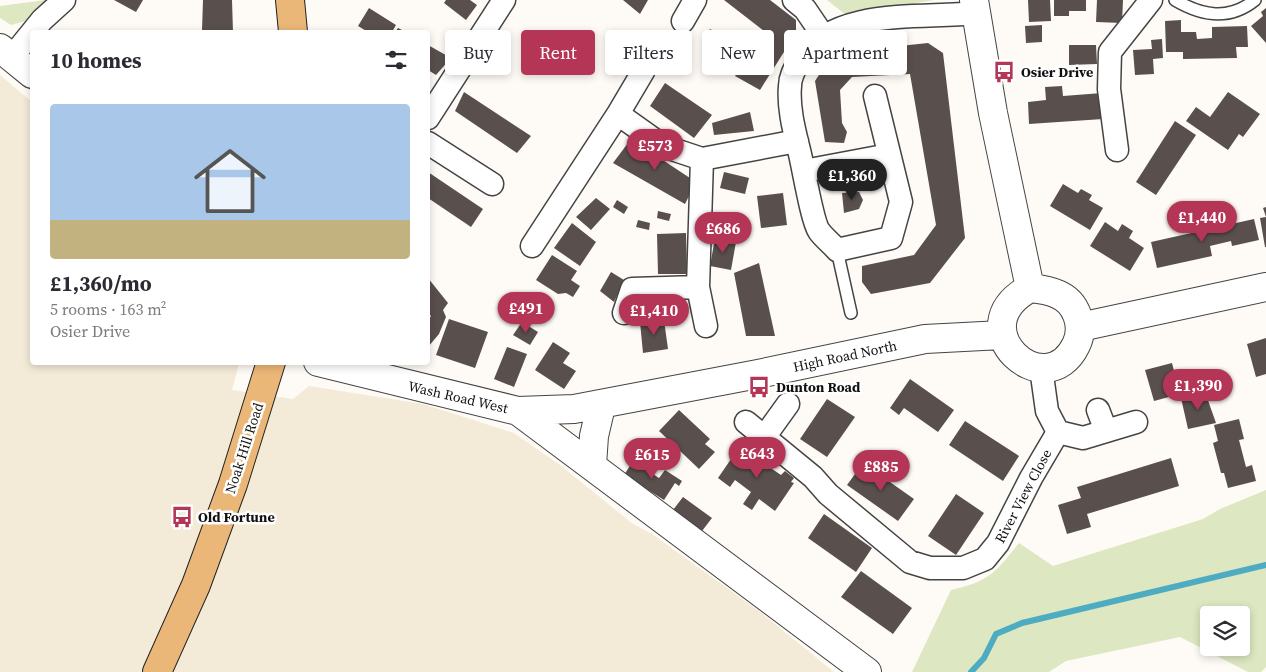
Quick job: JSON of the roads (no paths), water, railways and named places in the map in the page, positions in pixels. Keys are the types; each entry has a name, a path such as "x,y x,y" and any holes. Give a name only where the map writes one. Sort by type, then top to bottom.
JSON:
{"main road":[{"path":"290,0 293,30"},
{"name":"Noak Hill Road","path":"157,672 196,585 233,484 270,365"}],"street":[{"path":"35,30 42,20 64,0"},
{"path":"683,21 695,0"},
{"path":"794,0 805,9 819,30"},
{"path":"1117,150 1109,89 1110,52 1151,0"},
{"path":"430,111 496,3"},
{"path":"842,30 860,23 888,17 975,6 993,113 1030,288"},
{"path":"15,60 30,38"},
{"path":"532,246 618,114 641,75"},
{"path":"792,75 790,85 790,107 818,230 837,250 891,238 901,202 875,96"},
{"path":"618,114 663,146 702,159 797,141"},
{"path":"430,144 492,184"},
{"path":"804,171 889,154"},
{"path":"702,159 698,287 706,326"},
{"path":"624,313 632,289 698,287"},
{"path":"1030,288 1058,294 1069,302 1077,314 1080,327 1078,340 1073,352 1064,361 1041,368 1028,366 1017,360 1009,351 1002,335 1004,315 1015,296 1030,288"},
{"path":"1080,327 1266,288"},
{"name":"High Road North","path":"601,406 925,339 1002,335"},
{"name":"Wash Road West","path":"330,365 518,411 601,406"},
{"path":"1041,368 1048,411 1058,432 1083,438 1136,422"},
{"path":"765,436 788,404"},
{"path":"592,465 594,436 601,406"},
{"path":"1098,410 1106,431"},
{"path":"518,411 867,672"},
{"name":"River View Close","path":"746,422 765,436 813,477 828,494 910,562 930,568 964,568 985,559 998,544 1031,478 1058,432"}],"lane":[{"path":"1175,0 1196,12 1212,15 1228,14 1247,6 1255,0"},
{"path":"837,250 851,313"}],"waterway":[{"path":"971,672 984,658 996,634 1022,623 1266,565"}],"place":[{"name":"Osier Drive","path":"1004,72"},
{"name":"Dunton Road","path":"759,387"},
{"name":"Old Fortune","path":"182,517"}]}
